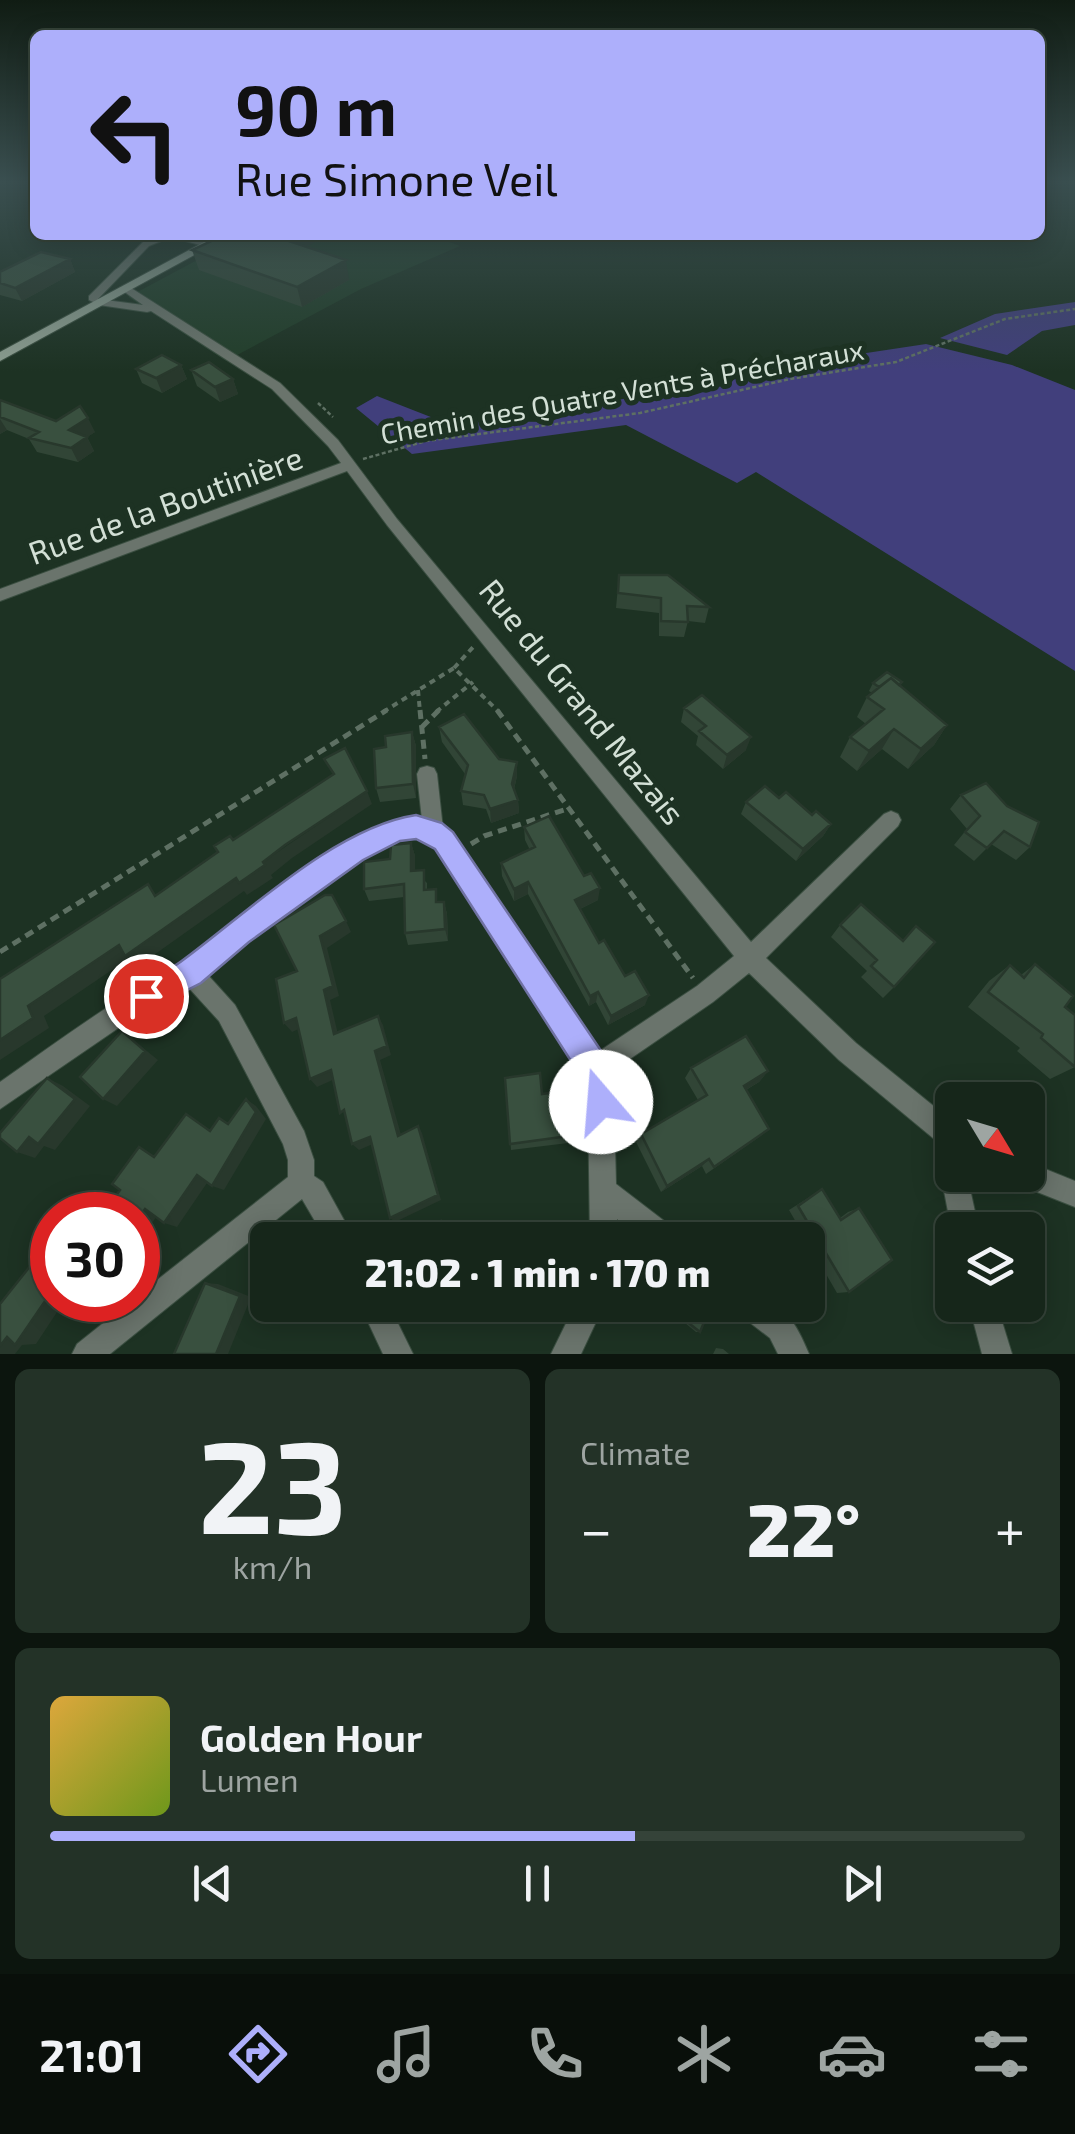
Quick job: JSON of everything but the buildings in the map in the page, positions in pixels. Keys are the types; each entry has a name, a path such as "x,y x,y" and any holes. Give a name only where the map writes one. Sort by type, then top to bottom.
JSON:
{"main road":[{"path":"0,357 96,300 207,244"}],"street":[{"path":"96,300 146,244"},
{"path":"182,244 191,252"},
{"name":"Rue du Grand Mazais","path":"124,288 232,354 276,386 333,442 482,633 750,958 797,1008 935,1122"},
{"name":"Rue du Grand Mazais","path":"96,300 130,304 162,314"},
{"name":"Rue de la Boutinière","path":"0,595 349,465"},
{"path":"426,774 432,832"},
{"path":"595,1070 750,958 891,820"},
{"path":"0,1097 146,996 191,973 238,932 354,852 396,830 416,827 432,832 454,855 595,1070 601,1102 604,1222"},
{"path":"191,973 227,1013 295,1140 301,1160 301,1183"},
{"path":"1045,1182 1075,1194"},
{"path":"301,1183 314,1191 332,1222"},
{"path":"87,1354 301,1183"},
{"path":"603,1191 643,1222"},
{"path":"382,1322 398,1354"},
{"path":"566,1354 582,1322"},
{"path":"772,1322 780,1328 794,1354"},
{"path":"988,1322 997,1354"}],"path":[{"name":"Chemin des Quatre Vents à Précharaux","path":"349,465 426,441 640,413 790,379 896,362 1005,319 1075,309"},
{"path":"454,668 482,633"},
{"path":"422,727 455,693 473,682"},
{"path":"418,690 426,774"},
{"path":"454,855 484,836 570,808"}],"shaded area":[{"path":"227,244 460,246 361,289 226,361 128,297"},
{"path":"1075,302 1075,325 1042,331 1007,355 940,338 995,314"},
{"path":"926,344 1012,365 1075,390 1075,671 756,472 737,483 626,425 412,454 356,408 377,396 441,421 549,422 600,403 640,396 688,397 731,383 740,372"}],"route":[{"path":"146,996 191,973 238,932 354,852 396,830 416,827 444,841 595,1070 601,1102"}]}
